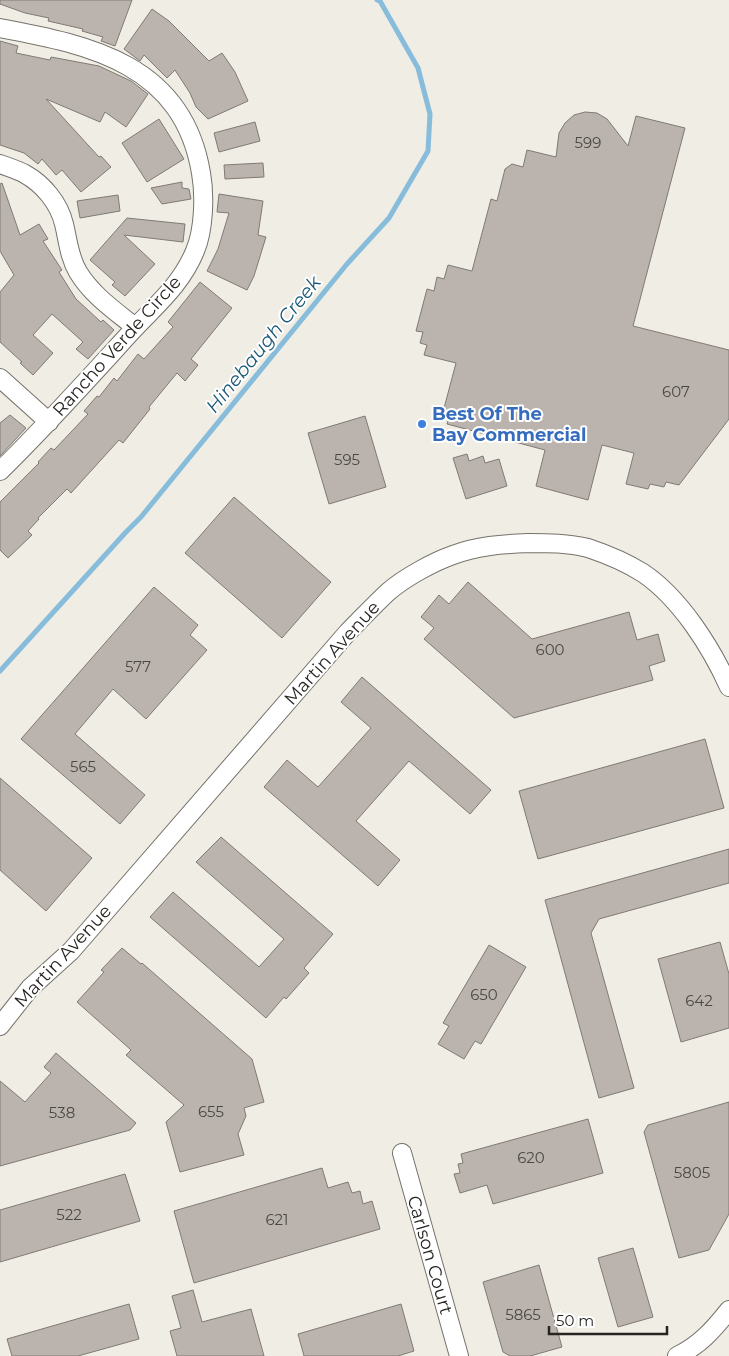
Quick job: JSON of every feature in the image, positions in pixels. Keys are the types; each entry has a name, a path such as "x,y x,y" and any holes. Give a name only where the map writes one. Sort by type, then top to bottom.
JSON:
{"street":[{"name":"Rancho Verde Circle","path":"0,28 57,38 92,49 125,64 155,84 179,113 192,136 203,186 204,212 196,250 176,285 135,327 49,422 0,471"},
{"path":"0,164 24,173 44,187 57,206 64,223 67,244 77,271 95,295 135,327"},
{"path":"0,378 49,422"},
{"name":"Martin Avenue","path":"0,1026 30,988 70,951 348,632 389,592 420,571 452,555 486,546 553,543 587,548 615,559 643,573 664,591 703,640 718,663 729,687"},
{"name":"Carlson Court","path":"402,1153 459,1356"},
{"path":"677,1356 688,1351 712,1332 729,1310"}],"building":[{"path":"0,0 132,0 115,46 101,41 103,37 82,31 83,29 48,21 49,18 25,13 0,4"},
{"path":"152,9 169,21 209,61 222,53 235,72 248,101 208,119 196,107 190,93 175,70 167,78 144,55 140,61 124,49"},
{"path":"0,41 18,46 16,53 50,60 51,57 99,66 131,81 148,94 126,127 105,112 100,122 46,99 99,157 101,156 111,167 81,192 62,170 56,175 42,159 38,164 24,153 0,145"},
{"path":"585,112 597,113 607,119 628,146 636,116 685,128 633,326 729,350 729,419 679,485 666,482 664,487 650,484 648,489 626,484 634,453 602,445 588,500 536,486 545,450 447,424 450,414 443,412 456,363 424,355 427,345 420,343 423,332 416,331 427,289 434,291 437,277 444,279 448,265 472,271 491,199 497,201 505,169 512,164 523,167 527,150 556,157 559,133 565,123 574,115"},
{"path":"159,119 184,159 147,182 122,143"},
{"path":"255,122 260,141 219,152 214,133"},
{"path":"263,163 264,177 225,179 224,165"},
{"path":"182,182 182,188 189,189 191,199 162,204 151,188"},
{"path":"2,183 20,235 39,224 48,239 43,241 62,270 59,272 76,299 101,322 103,320 114,330 88,359 76,349 83,342 52,314 33,335 53,353 33,375 0,342 0,292 14,275 0,251 0,184"},
{"path":"219,194 263,201 258,235 266,237 254,276 247,290 207,271 218,249 229,213 217,212"},
{"path":"118,195 120,211 80,218 77,201"},
{"path":"127,218 185,224 183,242 124,235 155,264 125,296 112,285 115,282 90,260"},
{"path":"200,282 232,308 191,359 198,365 185,381 177,373 123,443 119,440 71,493 67,489 38,518 28,531 32,535 8,558 0,550 0,502 39,463 51,448 54,450 88,414 84,411 97,396 99,397 114,378 117,381 138,354 144,359 173,327 168,322"},
{"path":"10,415 26,428 0,456 0,423"},
{"path":"365,416 386,487 329,504 308,433"},
{"path":"467,454 469,461 483,456 485,463 499,459 507,486 466,499 453,458"},
{"path":"234,497 331,582 282,638 185,553"},
{"path":"468,582 532,639 629,612 637,640 658,634 665,661 649,666 653,680 514,718 424,639 434,628 421,617 439,595 449,604"},
{"path":"154,587 198,625 190,635 207,650 146,719 113,689 75,734 145,795 120,824 21,739"},
{"path":"362,677 491,790 470,814 409,761 356,821 400,860 378,886 264,787 287,760 318,787 371,728 341,702"},
{"path":"705,739 724,808 538,859 519,791"},
{"path":"0,778 92,858 46,911 0,870"},
{"path":"221,837 333,934 304,968 309,973 266,1018 150,917 173,892 259,967 284,939 196,862"},
{"path":"729,849 729,883 599,919 591,933 634,1088 599,1098 545,900"},
{"path":"720,942 729,974 729,1028 681,1042 658,959"},
{"path":"489,945 526,967 481,1044 475,1041 464,1059 438,1044 449,1026 443,1023"},
{"path":"122,948 142,963 252,1059 264,1102 244,1108 246,1116 238,1134 244,1155 180,1172 166,1122 184,1105 126,1055 131,1050 77,1002 104,972 101,970"},
{"path":"56,1053 136,1123 130,1130 0,1166 0,1081 25,1102 51,1073 44,1067"},
{"path":"729,1102 729,1214 709,1250 679,1258 644,1132 648,1125"},
{"path":"588,1119 603,1173 493,1204 487,1185 460,1193 454,1174 460,1173 458,1164 463,1163 461,1154"},
{"path":"322,1168 328,1188 348,1182 352,1193 360,1191 363,1204 372,1201 380,1229 194,1283 174,1211"},
{"path":"125,1174 140,1221 0,1262 0,1210"},
{"path":"633,1248 653,1317 618,1327 598,1258"},
{"path":"539,1265 562,1347 530,1356 510,1356 503,1352 483,1282"},
{"path":"193,1290 202,1322 251,1309 264,1356 177,1356 170,1331 181,1328 172,1296"},
{"path":"129,1304 139,1339 78,1356 12,1356 7,1339"},
{"path":"401,1304 414,1351 398,1356 304,1356 298,1334"}],"waterway":[{"name":"Hinebaugh Creek","path":"0,671 141,517 347,264 389,218 428,151 430,114 418,68 380,1 377,0"}],"place":[{"name":"Best Of The Bay Commercial","path":"422,424"}]}
